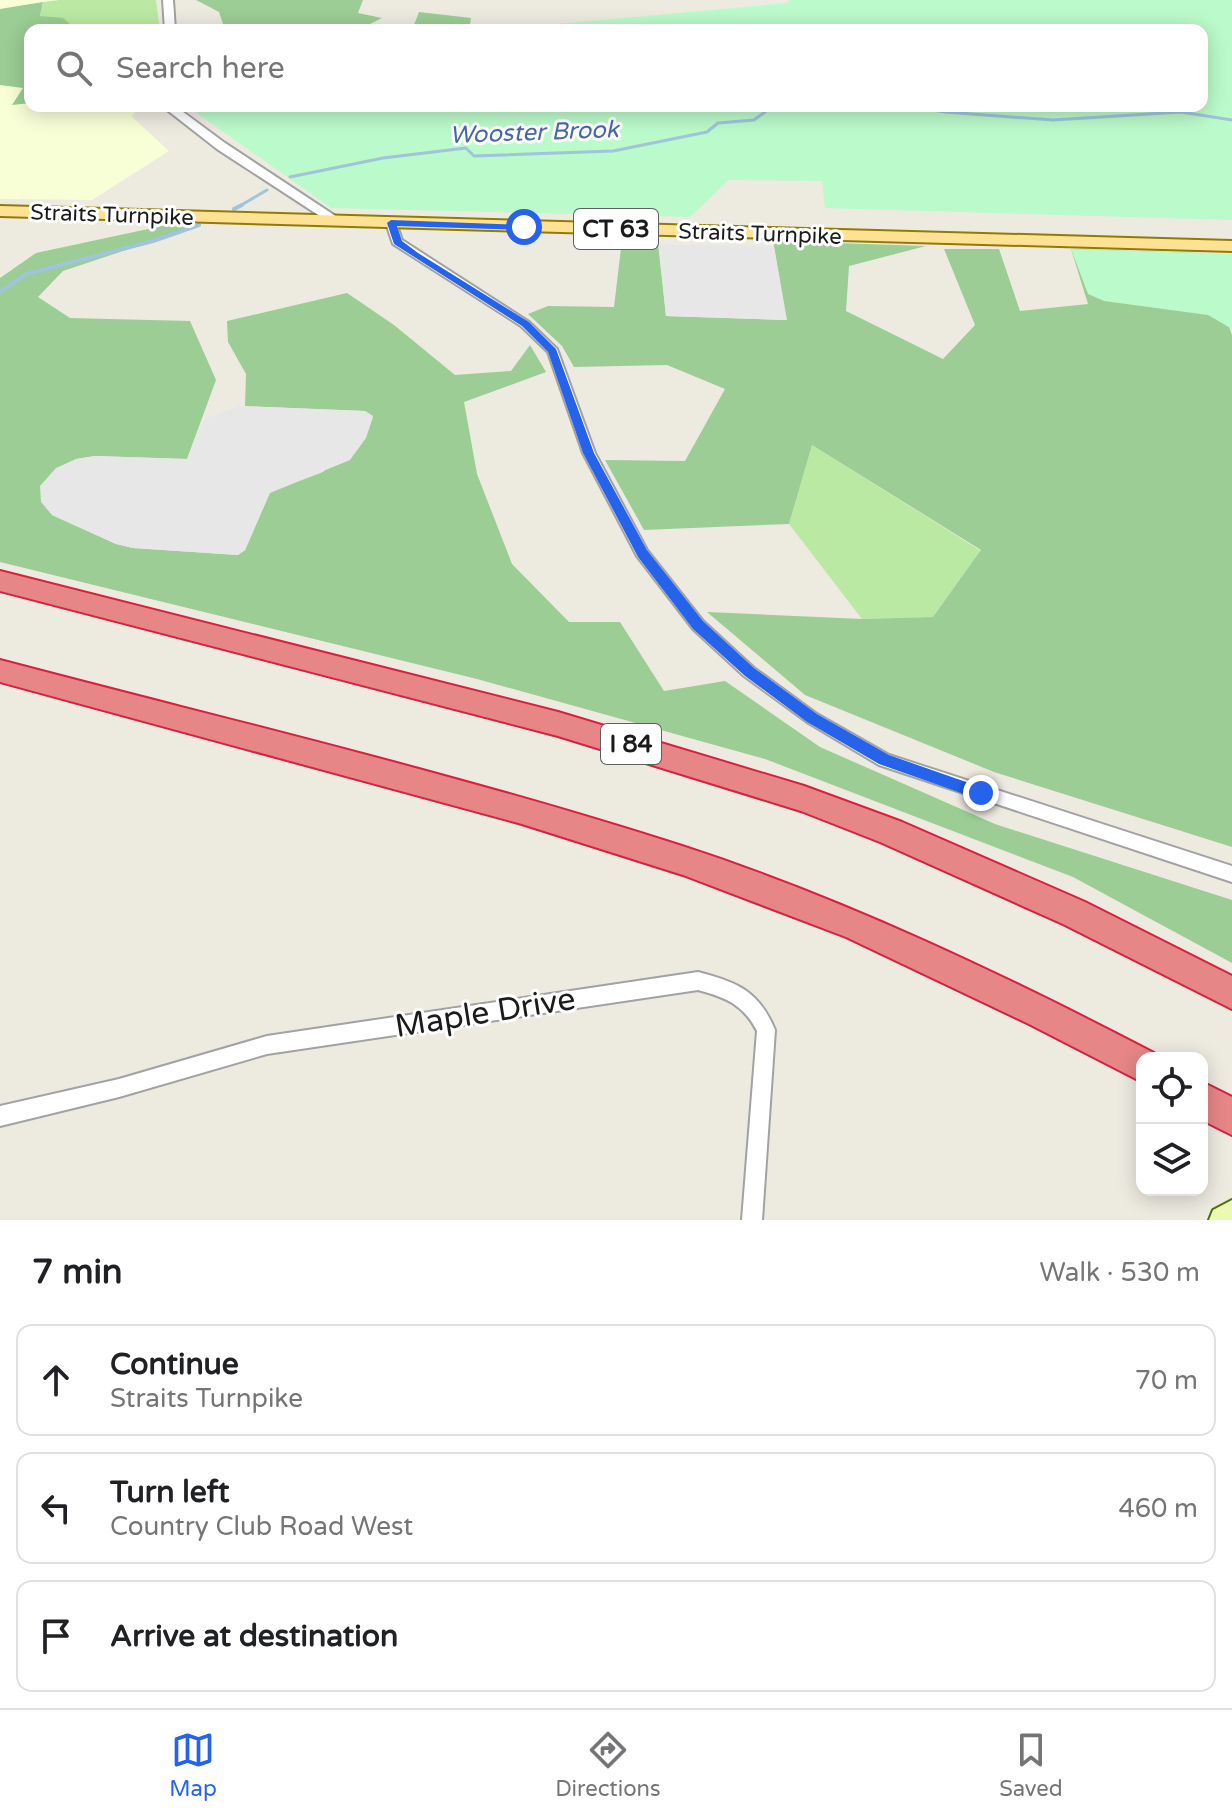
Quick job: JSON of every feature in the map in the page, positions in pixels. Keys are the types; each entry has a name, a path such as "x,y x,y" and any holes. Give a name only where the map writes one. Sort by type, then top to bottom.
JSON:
{"highway":[{"name":"I 84","path":"0,581 572,728 804,799 891,832 1060,907 1232,993"},
{"path":"0,671 522,811 684,861 856,926 1041,1012 1136,1062"},
{"path":"1208,1103 1232,1117"}],"main road":[{"name":"Straits Turnpike","path":"0,211 1232,246"},
{"path":"1223,1220 1232,1214"}],"street":[{"path":"168,0 170,24"},
{"path":"176,112 334,219"},
{"path":"391,223 397,242 525,324 553,351 589,453 642,553 698,625 749,672 812,718 884,760 1232,874"},
{"name":"Maple Drive","path":"0,1116 119,1088 267,1045 698,981 732,989 756,1008 766,1030 752,1220"}],"shaded area":[{"path":"0,0 156,0 159,24 24,24 24,112 135,112 132,117 169,151 92,200 0,199"},
{"path":"789,0 1232,0 1232,220 825,208 822,181 729,180 690,217 331,208 195,112 1208,112 1208,24 558,24 788,3"},
{"path":"658,244 774,246 787,320 666,316"},
{"path":"1071,249 1232,254 1232,329 1208,315 1104,301 1088,294"},
{"path":"239,406 365,411 373,417 366,438 350,460 270,493 245,550 238,555 133,548 116,544 52,515 41,502 40,486 56,468 76,459 95,456 187,459 204,419"}],"green space":[{"path":"156,0 159,24 68,24 40,16 43,2"},
{"path":"196,0 363,0 358,13 382,18 370,24 223,24 219,12"},
{"path":"43,2 40,16 63,18 70,24 24,24 24,104 12,105 23,88 0,85 0,9"},
{"path":"419,12 471,18 470,24 414,24"},
{"path":"162,226 195,227 63,271 38,297 70,318 190,321 216,380 187,459 95,456 76,459 52,515 116,544 133,548 238,555 245,550 270,492 323,472 373,416 365,411 245,406 246,374 228,342 227,321 347,293 394,325 455,375 511,371 530,345 546,372 464,402 477,474 512,564 569,622 620,622 664,691 725,681 820,747 995,824 1232,900 1232,963 1073,877 765,759 477,679 0,562 0,278 36,253"},
{"path":"658,238 666,316 786,320 773,241 926,246 849,266 846,311 943,359 975,325 944,249 999,249 1020,311 1088,304 1071,249 1203,253 1232,335 1232,847 994,772 805,695 707,612 862,619 933,617 981,550 812,445 789,524 644,530 605,460 685,461 725,389 667,365 574,367 562,346 528,314 548,306 614,307 622,240"},
{"path":"812,445 981,551 933,617 862,619 789,524"}],"waterway":[{"name":"Wooster Brook","path":"290,177 383,158 466,148 474,156 613,151 707,132 718,123 754,120 765,112"},
{"name":"Wooster Brook","path":"945,112 1053,120 1181,112"},
{"name":"Wooster Brook","path":"1181,112 1232,120"},
{"name":"Wooster Brook","path":"238,207 267,190"},
{"name":"Wooster Brook","path":"238,207 242,205"},
{"name":"Wooster Brook","path":"234,209 238,207"},
{"name":"Wooster Brook","path":"0,292 26,274 153,241 199,225"}],"route":[{"path":"524,227 391,223 397,242 525,324 553,351 589,453 642,553 698,625 749,672 812,718 884,760 981,793"}]}
